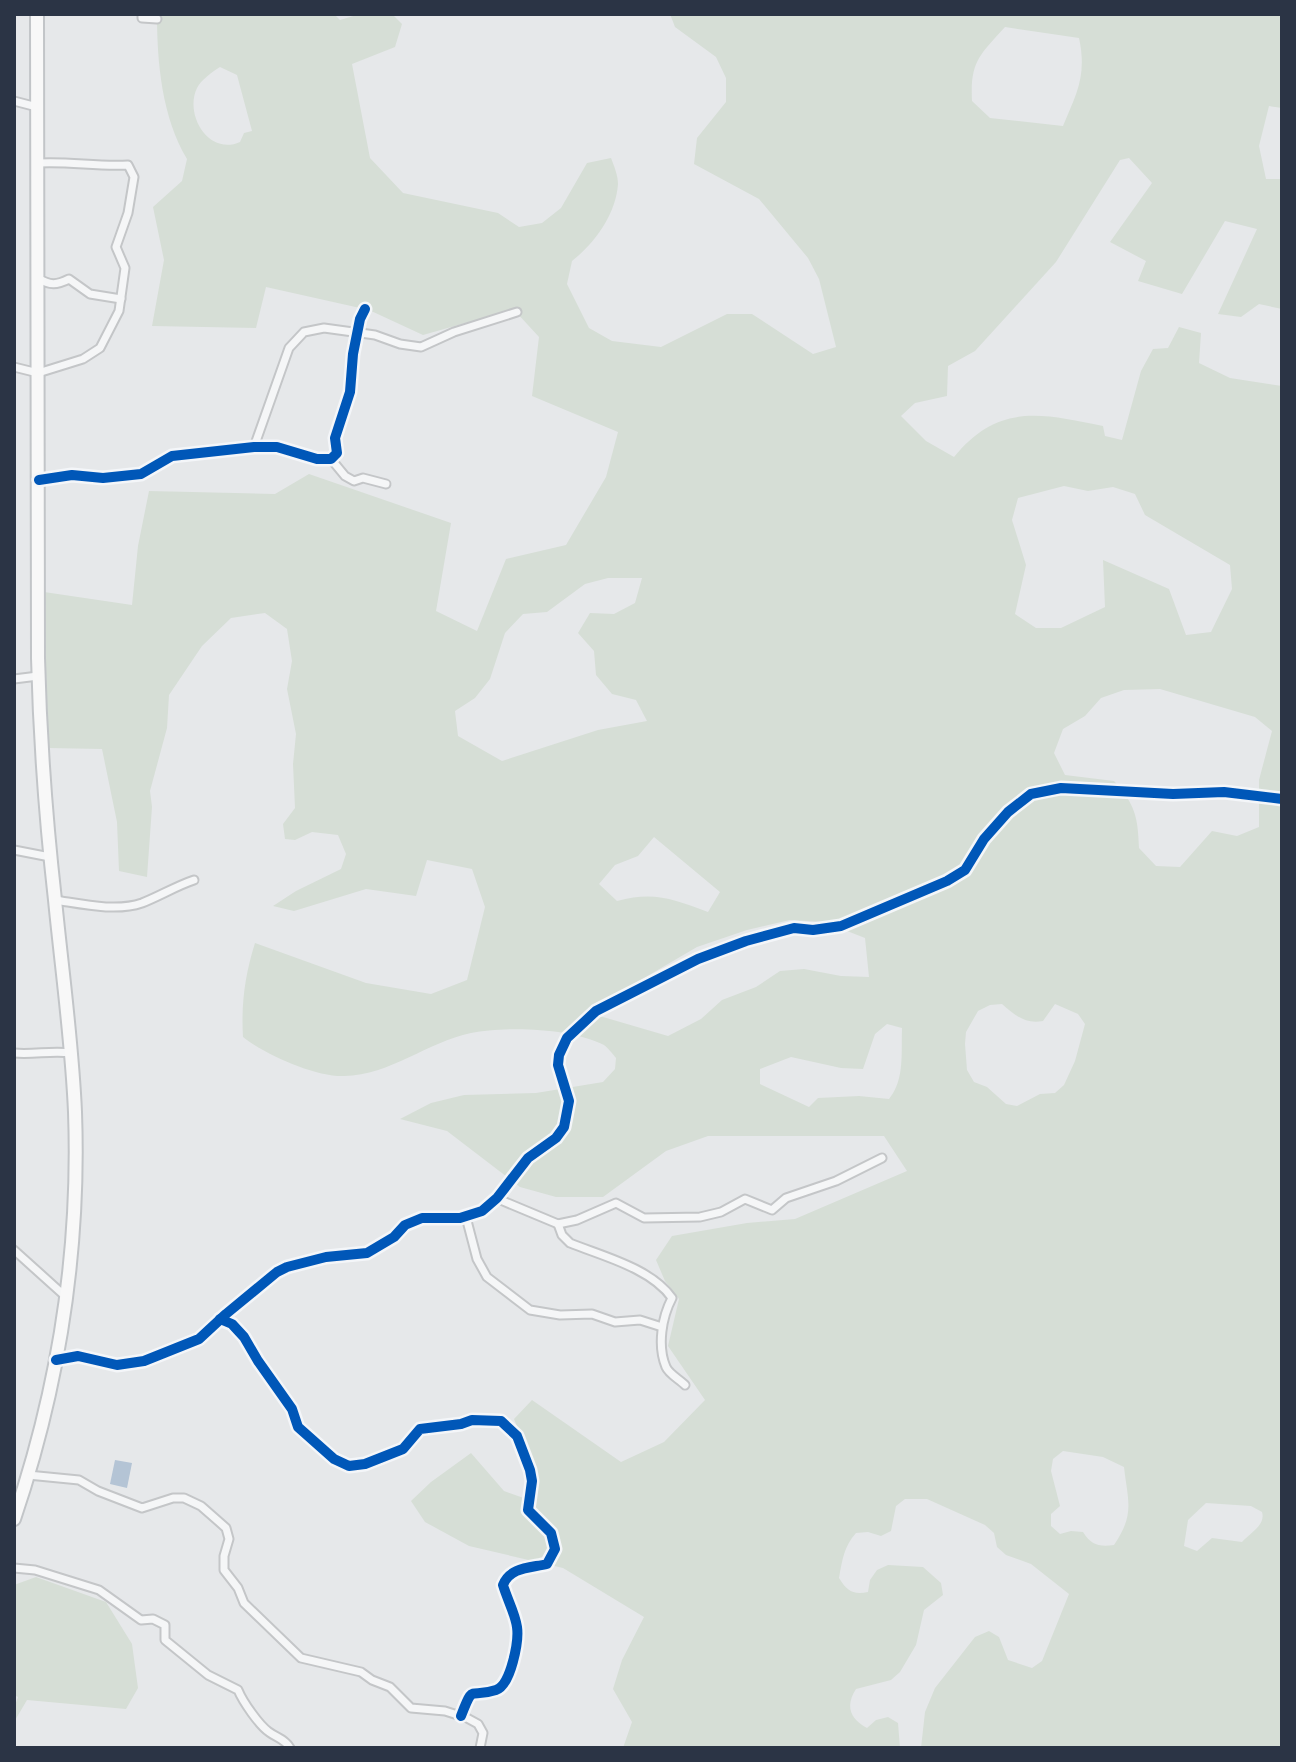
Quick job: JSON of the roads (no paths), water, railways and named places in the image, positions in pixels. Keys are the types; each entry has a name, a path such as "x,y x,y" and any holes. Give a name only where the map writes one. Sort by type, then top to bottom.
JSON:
{"main road":[{"path":"14,1519 38,1443 56,1360 74,1195 75,1114 71,1053 50,857 38,676 41,655 37,14"}],"street":[{"path":"142,14 142,18 157,19"},
{"path":"14,101 37,107"},
{"path":"14,367 38,373 83,359 100,348 112,329 121,299 125,268 116,247 128,213 134,177 128,165 107,166 69,161 38,163"},
{"path":"38,278 47,284 59,284 69,279 90,294 121,299"},
{"path":"39,480 72,475 103,478 141,474 172,456 254,447 277,447 317,459 331,459 337,453 335,438 350,392 353,354 365,309"},
{"path":"254,447 289,348 304,332 324,328 357,332 421,347 466,328 517,312"},
{"path":"331,459 345,476 354,481 363,478 386,484"},
{"path":"14,679 38,676"},
{"path":"56,1360 78,1356 117,1365 144,1361 199,1339 277,1272 287,1267 326,1257 367,1253 394,1237 405,1225 422,1218 466,1217 482,1211 500,1194 528,1158 556,1138 564,1127 569,1101 558,1065 559,1055 567,1038 596,1011 680,967 746,941 794,928 813,930 841,926 947,881 965,870 984,839 1008,812 1031,794 1061,788 1173,794 1224,792 1282,799"},
{"path":"14,850 50,857"},
{"path":"55,900 124,907 144,902 173,886 194,880"},
{"path":"14,1053 55,1050 71,1053"},
{"path":"500,1194 503,1201 558,1224 577,1220 616,1203 644,1218 700,1217 721,1212 745,1199 772,1210 786,1198 836,1181 882,1158"},
{"path":"466,1217 477,1259 487,1277 530,1310 560,1315 592,1314 615,1322 640,1320 662,1327"},
{"path":"558,1224 562,1235 570,1243 636,1271 666,1289 672,1298 665,1310 662,1327 667,1369 685,1385"},
{"path":"14,1250 65,1296"},
{"path":"220,1319 232,1324 244,1337 292,1409 298,1427 334,1459 349,1466 365,1464 403,1449 420,1429 501,1421 517,1436 532,1481 528,1510 551,1533 555,1549 547,1564 514,1570 507,1576 503,1585 518,1628 510,1674 505,1685 496,1690 474,1692 468,1696 461,1716"},
{"path":"28,1475 79,1480 142,1508 173,1498 184,1498 201,1506 226,1528 229,1539 224,1570 238,1588 244,1603 301,1658 361,1672 390,1687 411,1708 445,1711 478,1724 483,1733 480,1748"},
{"path":"14,1568 35,1570 99,1590 141,1620 160,1621 165,1625 165,1640 208,1675 238,1690 243,1702 268,1731 287,1742 290,1748"}],"water":[{"path":"115,1460 132,1463 127,1488 110,1484"}]}
